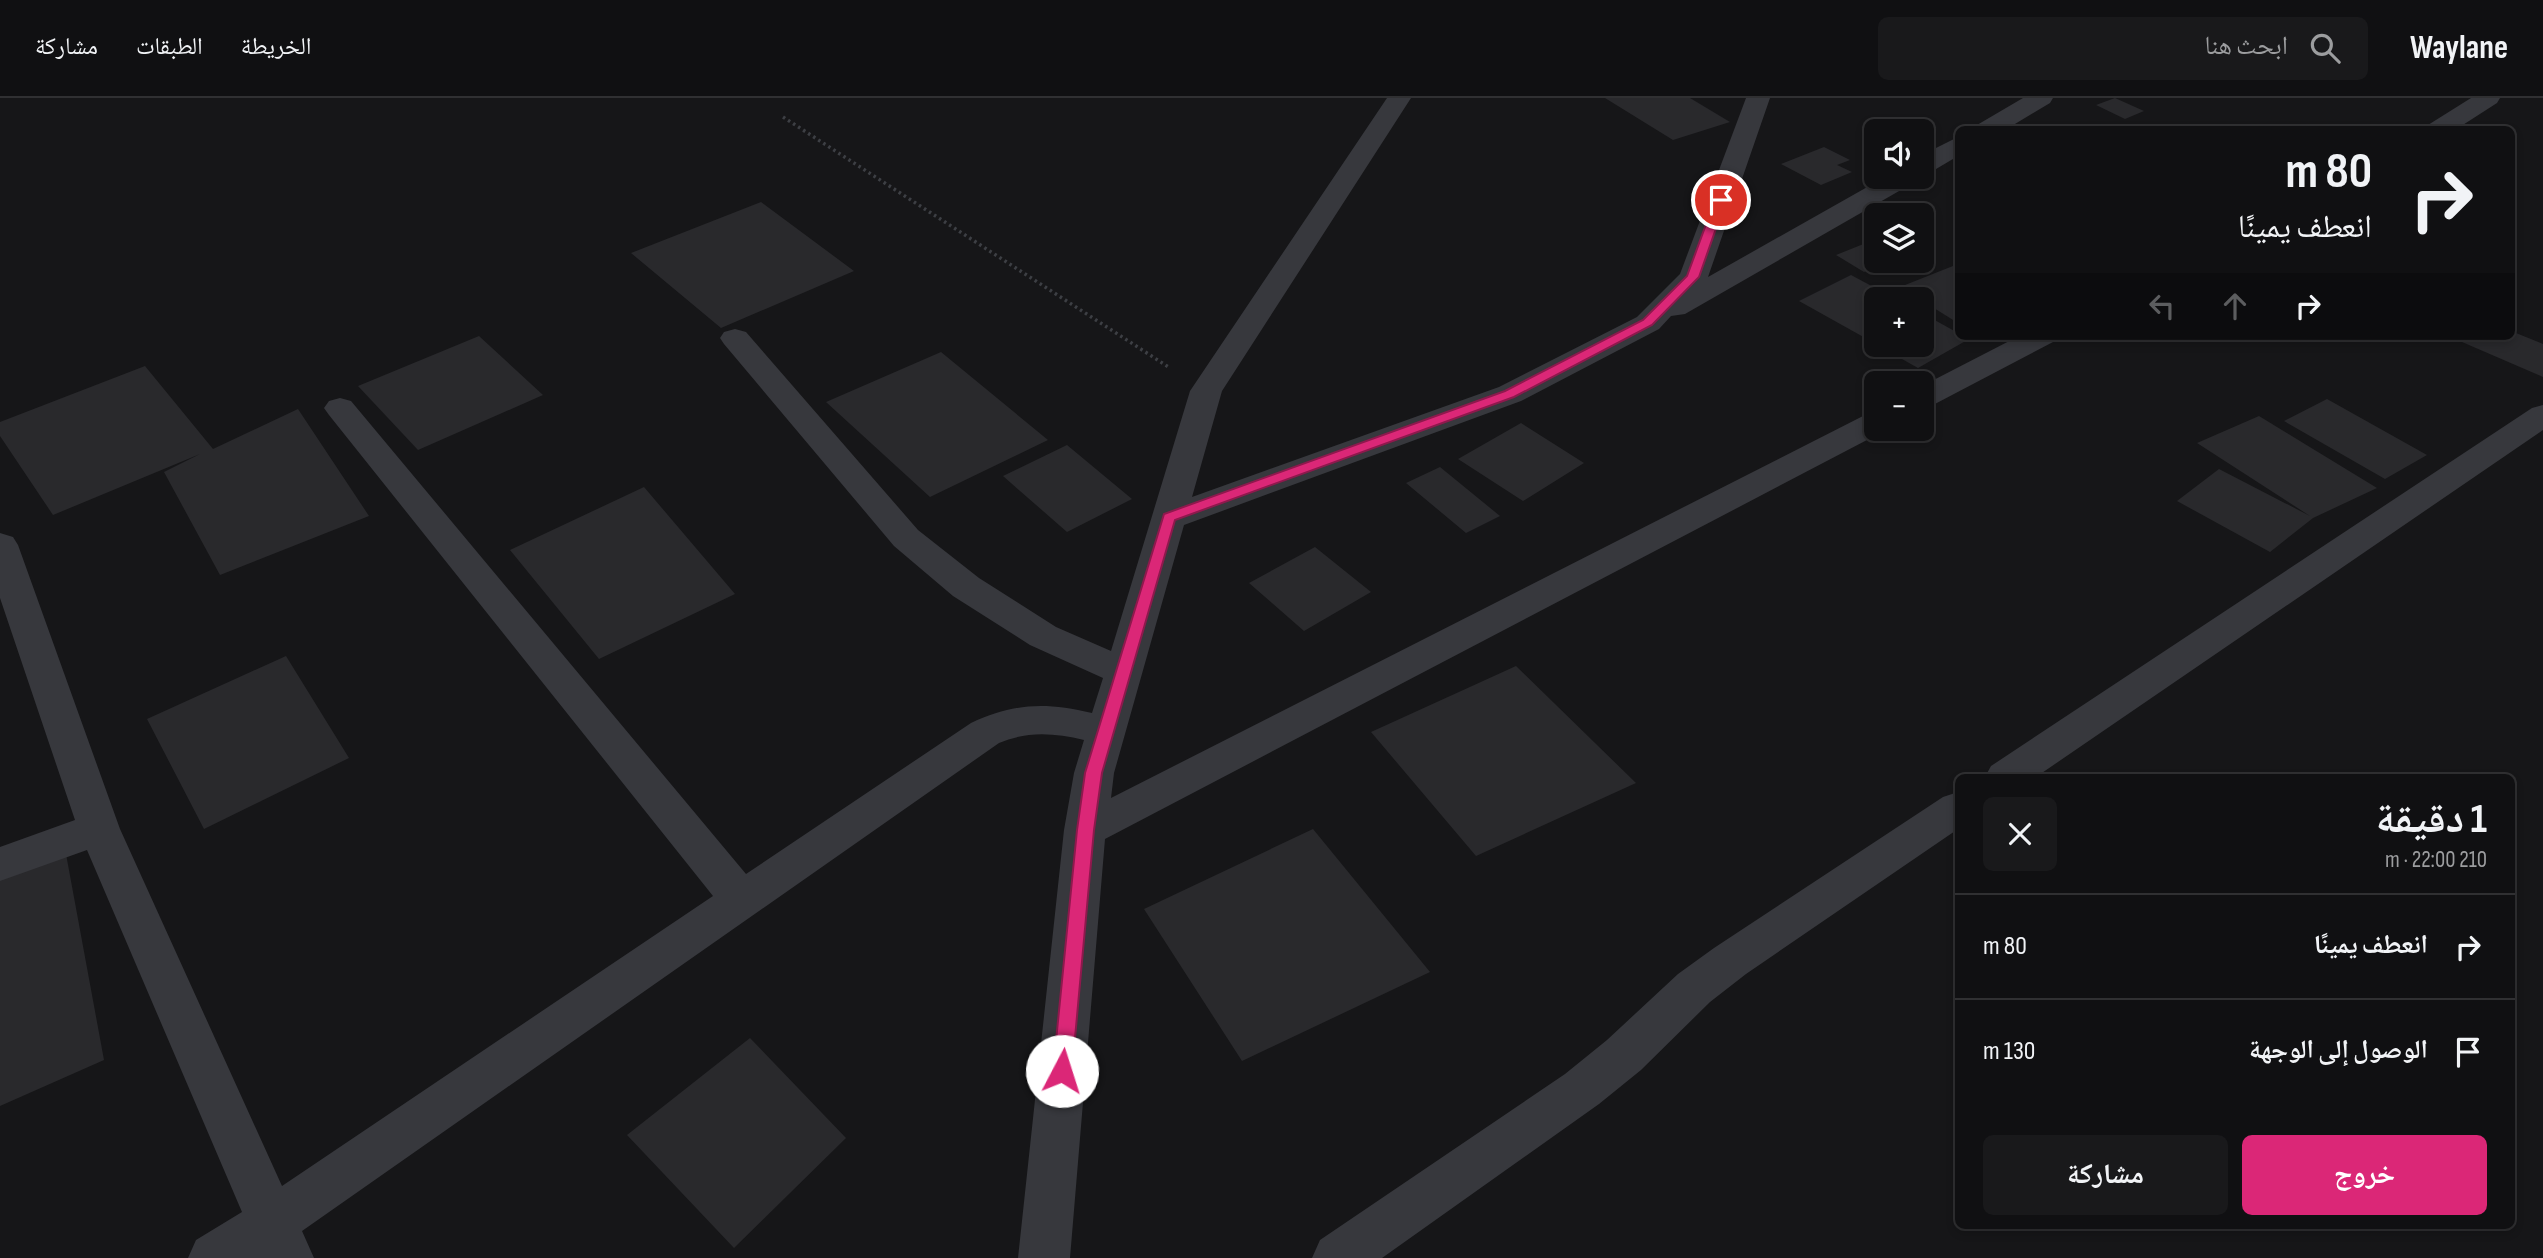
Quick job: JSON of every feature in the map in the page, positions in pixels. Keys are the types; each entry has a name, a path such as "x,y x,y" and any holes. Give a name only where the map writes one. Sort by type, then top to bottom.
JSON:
{"street":[{"path":"1044,1258 1085,830 1094,773 1206,391 1399,98"},
{"path":"1648,323 1693,277 1758,98"},
{"path":"1993,126 2041,98"},
{"path":"2443,126 2488,98"},
{"path":"1934,159 1955,147"},
{"path":"1169,518 1510,394 1648,323 1883,189"},
{"path":"734,338 906,538 966,587 1043,636 1124,672"},
{"path":"1934,392 2034,340"},
{"path":"340,408 741,900"},
{"path":"2009,774 2543,415"},
{"path":"1085,830 1864,428"},
{"path":"0,545 99,829 280,1240"},
{"path":"214,1258 280,1240 741,900 1000,725 1040,718 1107,731"},
{"path":"1338,1258 1582,1088 1624,1055 1694,988 1730,961 1955,810"},
{"path":"0,864 99,829"}],"path":[{"path":"783,117 1206,391"}],"building":[{"path":"1605,98 1690,98 1730,122 1673,140"},
{"path":"2115,98 2144,111 2125,119 2096,105"},
{"path":"1824,147 1850,160 1837,165 1852,172 1821,185 1781,164"},
{"path":"761,202 854,271 721,328 631,253"},
{"path":"1864,244 1864,272 1836,255"},
{"path":"1955,265 1955,321 1934,308 1934,287 1900,287"},
{"path":"1851,275 1874,287 1864,287 1864,337 1799,301"},
{"path":"1934,320 1955,331 1955,340 1967,340 1918,368 1898,357 1934,357"},
{"path":"2515,333 2543,344 2543,377 2462,342 2515,340"},
{"path":"479,336 543,395 418,450 358,386"},
{"path":"941,352 1048,440 930,497 826,402"},
{"path":"145,366 213,449 298,409 369,516 220,575 164,472 200,454 53,515 0,436 0,422"},
{"path":"2327,399 2427,455 2385,479 2284,421"},
{"path":"2259,416 2377,488 2313,518 2270,552 2177,501 2219,469 2310,516 2197,443"},
{"path":"1521,423 1584,463 1523,501 1458,459"},
{"path":"1067,445 1132,499 1067,532 1003,476"},
{"path":"1440,467 1500,516 1466,533 1406,483"},
{"path":"644,487 735,594 599,659 510,550"},
{"path":"1315,547 1371,592 1304,631 1249,583"},
{"path":"286,656 349,758 204,829 147,719"},
{"path":"1516,666 1636,783 1476,856 1371,732"},
{"path":"1313,829 1430,972 1242,1061 1144,909"},
{"path":"66,854 104,1060 0,1106 0,880"},
{"path":"750,1038 846,1138 734,1248 627,1135"}],"route":[{"path":"1062,1071 1085,830 1094,773 1169,518 1510,394 1648,323 1693,277 1721,200"}]}
